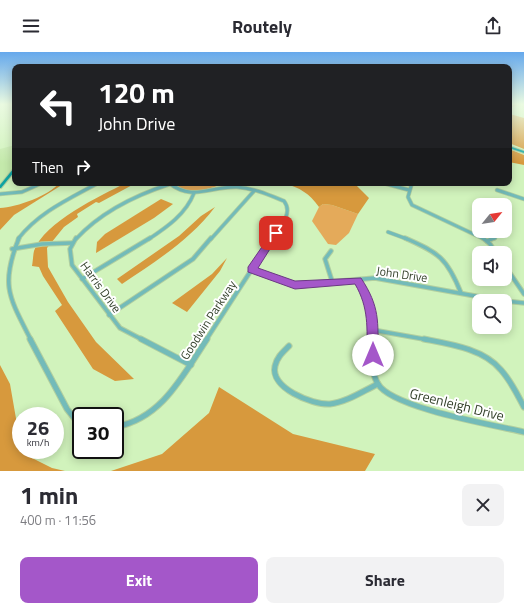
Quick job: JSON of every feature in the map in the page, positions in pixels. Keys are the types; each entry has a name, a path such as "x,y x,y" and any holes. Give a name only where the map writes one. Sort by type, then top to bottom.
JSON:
{"street":[{"path":"512,147 524,152"},
{"path":"0,187 12,173"},
{"path":"0,194 22,192 35,186"},
{"path":"5,262 21,232 33,220 93,186"},
{"path":"12,249 42,244 72,243 87,229 139,196 163,186"},
{"name":"Goodwin Parkway","path":"173,186 176,190 194,194 224,186"},
{"name":"Goodwin Parkway","path":"124,424 137,420 155,409 170,395 284,220 289,209 284,201 236,186"},
{"path":"394,186 409,190"},
{"path":"411,186 408,200 416,208 487,242 490,246"},
{"path":"497,190 524,198"},
{"path":"109,315 193,259 254,191"},
{"path":"82,279 140,246 162,230 192,202 194,194"},
{"path":"388,232 399,235 442,259 457,283 461,293"},
{"path":"487,242 495,238"},
{"name":"Harris Drive","path":"72,243 69,252 70,259 82,279 115,323 126,331 190,365"},
{"path":"331,251 327,255 326,263 332,281"},
{"name":"John Drive","path":"252,270 295,285 332,281 379,279 472,295"},
{"path":"512,276 524,294"},
{"path":"290,346 279,354 274,368 277,378 285,389 294,395 311,401 333,404 378,384 373,370 373,330 370,303 358,280"},
{"path":"3,282 5,290 67,409 72,415"},
{"name":"John Drive","path":"512,302 524,303"},
{"path":"373,330 474,350 498,366 509,380 524,407"},
{"name":"Greenleigh Drive","path":"378,384 389,395 411,405 524,432"}],"shaded area":[{"path":"512,124 524,124 524,149 512,144"},
{"path":"12,146 12,171 0,186 0,149"},
{"path":"512,150 524,155 524,165 512,163"},
{"path":"56,186 60,186 14,215 0,230 0,208 15,206 32,200"},
{"path":"120,186 130,186 99,203 96,202 77,214 78,217 64,227 47,248 48,267 68,302 96,342 134,379 115,381 93,369 55,311 62,305 43,276 39,267 32,266 34,251 40,240 49,230 74,211"},
{"path":"178,186 216,186 205,190 191,191"},
{"path":"292,186 357,186 369,198 358,214 332,205 323,204 319,207 312,198"},
{"path":"161,199 173,204 154,218 96,253 97,242 105,234"},
{"path":"323,204 332,205 358,214 349,233 336,245 328,244 312,221 319,207"},
{"path":"215,207 195,230 160,258 122,284 117,279 179,236 201,216"},
{"path":"227,258 220,271 187,312 172,303 212,274"},
{"path":"0,365 10,384 14,407 12,407 12,459 34,459 52,468 65,471 0,471"},
{"path":"219,387 293,434 375,454 365,471 111,471 162,454 209,413"}],"route":[{"path":"276,233 252,270 284,282 302,286 332,281 358,280 370,303 372,312 373,355"}]}
